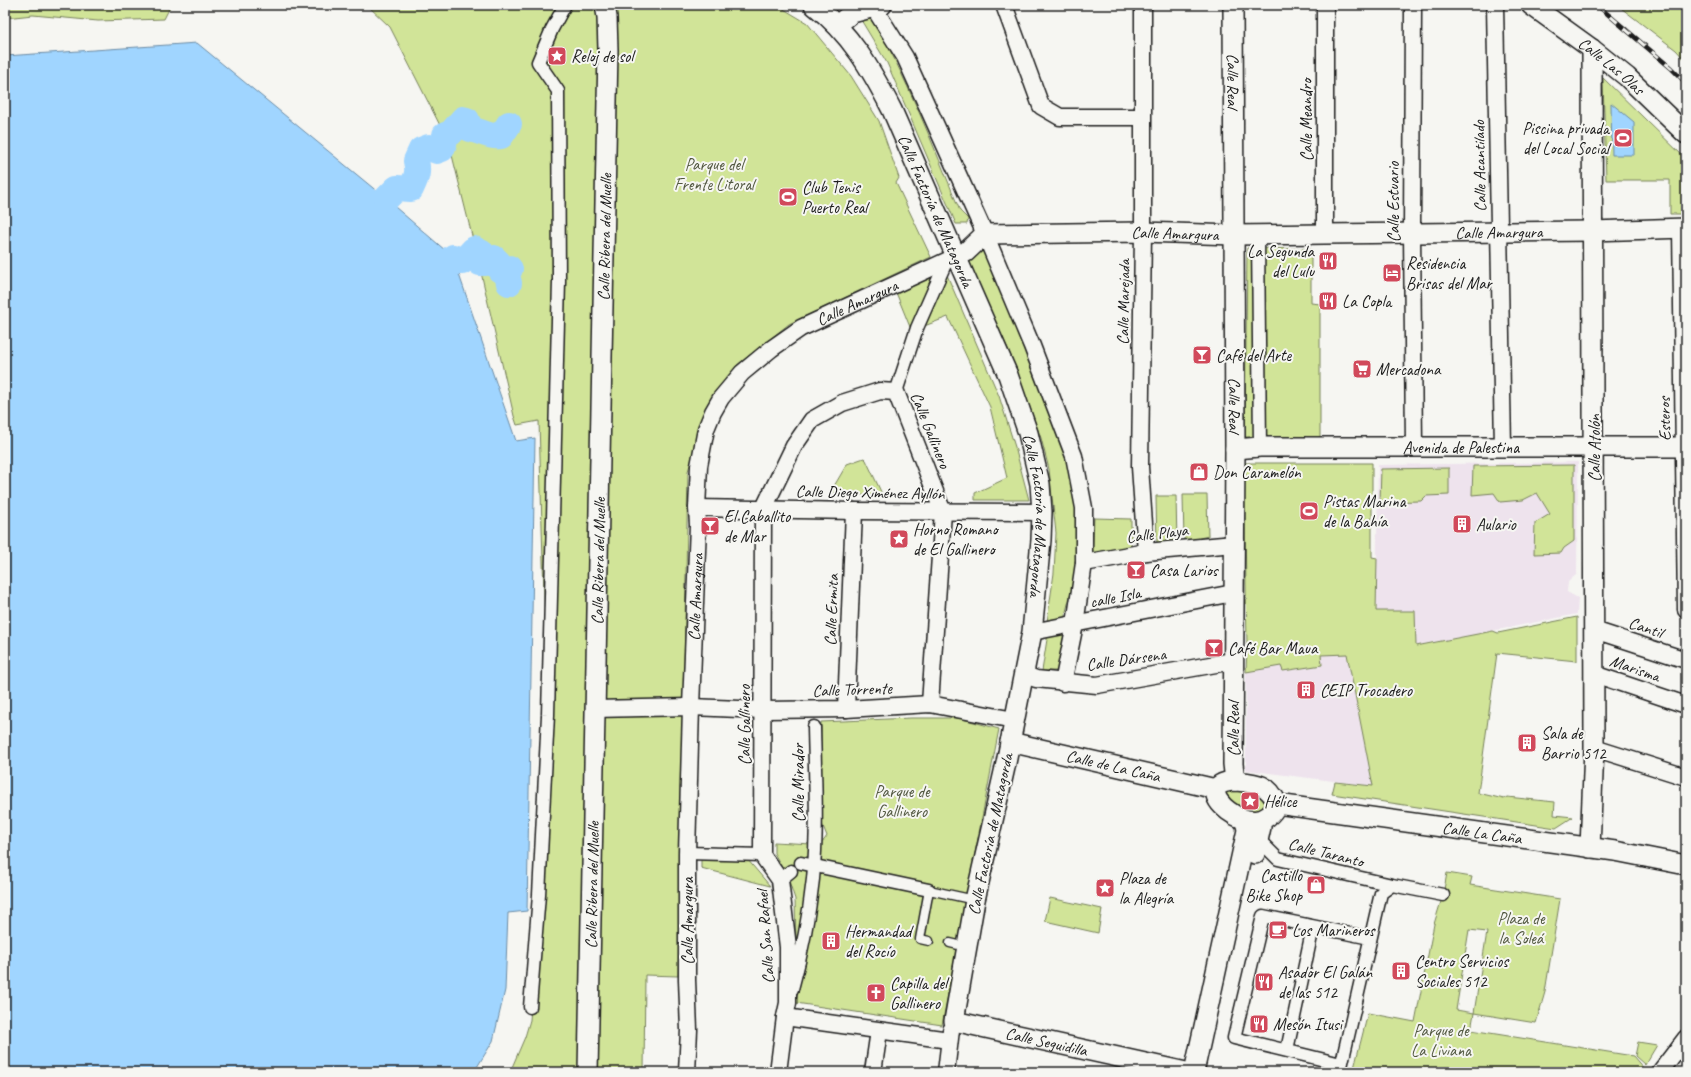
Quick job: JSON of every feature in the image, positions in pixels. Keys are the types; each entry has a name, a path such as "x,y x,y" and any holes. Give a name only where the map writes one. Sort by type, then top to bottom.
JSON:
{"street":[{"path":"530,1007 539,894 548,715 559,281 558,91 538,62 552,29 565,5"},
{"path":"605,5 608,50"},
{"path":"608,50 615,13 620,5"},
{"name":"Calle Factoría de Matagorda","path":"814,5 837,25 872,71 892,110 952,259 1006,368 1028,433 1040,484 1042,512 1040,566 1032,632 1010,742 975,900 958,945 954,1021 949,1040 946,1072"},
{"path":"1004,5 1042,106 1060,117 1142,117"},
{"name":"Calle Marejada","path":"1143,5 1143,232 1140,467 1146,552"},
{"name":"Calle Real","path":"1233,5 1235,449 1233,764 1235,781"},
{"name":"Calle Meandro","path":"1325,5 1325,234"},
{"name":"Calle Estuario","path":"1413,5 1412,232 1414,447"},
{"name":"Calle Acantilado","path":"1495,5 1503,447"},
{"name":"Calle Las Olas","path":"1531,5 1592,49 1627,77 1686,134"},
{"path":"837,25 852,13 878,6 905,57 985,234 1032,346 1074,456 1084,508 1084,563 1075,624 1063,683"},
{"name":"Calle Atolón","path":"1590,848 1594,748 1592,49"},
{"name":"Calle Ribera del Muelle","path":"588,1072 592,912 594,709 602,457 608,50"},
{"name":"Calle Amargura","path":"687,1072 689,1030 687,980 687,853 699,466 706,429 721,398 742,374 771,349 800,328 966,252 985,234 1143,232 1258,235 1592,231 1684,228"},
{"name":"Esteros","path":"1684,228 1686,610"},
{"path":"1258,235 1260,447"},
{"path":"896,392 917,328 952,259"},
{"name":"Calle Gallinero","path":"762,856 764,510 794,446 812,420 842,403 880,391 896,392 943,512 930,704"},
{"name":"Avenida de Palestina","path":"1235,449 1260,447 1685,447"},
{"name":"Calle Diego Ximénez Ayllón","path":"697,508 764,510 1042,512"},
{"name":"Calle Ermita","path":"846,710 854,511"},
{"name":"Calle Playa","path":"1084,563 1146,552 1234,544"},
{"name":"calle Isla","path":"1032,632 1233,593"},
{"name":"Cantil","path":"1594,630 1686,660"},
{"name":"Calle Dársena","path":"1023,674 1036,679 1063,683 1096,685 1233,661"},
{"name":"Marisma","path":"1594,674 1686,705"},
{"name":"Calle Torrente","path":"594,709 691,707 764,710 846,710 930,704 1014,720"},
{"name":"Calle Mirador","path":"787,1010 803,947 814,866 814,727"},
{"name":"Calle de La Caña","path":"1010,742 1216,789"},
{"path":"1594,748 1686,777"},
{"path":"1194,1072 1247,830 1253,820 1275,810 1277,804 1274,795 1261,785 1235,781 1221,783 1218,785 1216,789 1216,796 1219,803 1234,815 1253,820"},
{"name":"Calle La Caña","path":"1277,804 1615,851 1686,865"},
{"path":"1207,1072 1214,1034 1258,839 1253,820"},
{"name":"Calle Taranto","path":"1258,839 1278,859 1443,895"},
{"path":"687,853 762,856"},
{"name":"Calle San Rafael","path":"762,856 785,875 788,947 787,1010 778,1072"},
{"path":"801,863 929,890"},
{"path":"1370,938 1263,916 1234,1038 1287,1050 1340,1068 1381,893 1392,885"},
{"path":"1287,1050 1313,927"},
{"path":"787,1010 879,1031 949,1040"},
{"name":"Calle Seguidilla","path":"954,1021 1186,1072"},
{"path":"873,1072 879,1031"},
{"path":"1660,1072 1686,1038"}],"lane":[{"path":"929,941 920,939 929,890 975,900"}],"shaded area":[{"path":"1578,462 1577,574 1568,582 1567,592 1578,598 1577,614 1416,646 1376,611 1378,465"},
{"path":"1347,653 1373,786 1246,770 1246,672 1281,665 1284,671 1322,665 1321,655"}],"green space":[{"path":"5,5 171,5 164,19 98,21 33,15 5,18"},
{"name":"Parque del Frente Litoral","path":"367,5 777,5 807,23 851,76 879,121 899,178 896,183 931,257 789,324 737,365 711,399 688,471 678,976 645,975 644,1072 510,1072 525,1037 530,1020 549,772 539,421 517,425 514,416 480,268 449,143 390,27"},
{"path":"1617,5 1686,5 1686,61 1676,50"},
{"path":"871,14 907,86 960,211 968,219 967,224 956,224 887,63 858,15"},
{"path":"1603,78 1686,159 1686,214 1670,214 1670,180 1606,180"},
{"path":"982,243 1060,438 1079,506 1079,562 1064,619 1047,622 1054,573 1056,533 1049,469 1041,438 1008,349 967,259"},
{"path":"1247,248 1311,249 1311,303 1320,304 1320,438 1245,437"},
{"path":"944,268 999,396 1015,447 1029,500 975,500 975,493 1007,478 990,407 948,317 919,328 910,327 895,290"},
{"path":"864,458 883,496 830,493 847,464"},
{"path":"1244,463 1372,463 1372,557 1377,558 1376,611 1415,611 1416,646 1493,631 1498,633 1577,617 1577,661 1497,653 1478,793 1504,799 1507,797 1555,802 1554,815 1573,817 1556,828 1332,794 1335,782 1373,786 1347,654 1321,655 1322,665 1283,671 1281,666 1246,672 1247,647"},
{"path":"1574,465 1574,541 1564,548 1561,553 1534,554 1535,523 1550,514 1537,493 1523,500 1500,502 1494,493 1472,495 1473,466"},
{"path":"1449,468 1449,495 1426,496 1421,501 1380,502 1381,469"},
{"path":"1183,495 1207,495 1208,536 1184,542"},
{"path":"1156,496 1176,496 1177,543 1157,548"},
{"path":"1094,518 1131,519 1131,550 1092,559"},
{"path":"1066,631 1059,671 1042,671 1048,633"},
{"name":"Parque de Gallinero","path":"911,718 959,718 999,729 942,1025 796,1003 819,847 827,836 821,821 821,722"},
{"path":"1232,790 1259,792 1266,801 1266,806 1256,812 1235,809 1225,793"},
{"path":"774,842 812,844 802,942 796,943 795,899 788,878 774,853"},
{"path":"701,857 747,859 770,886 701,868"},
{"path":"1447,873 1472,877 1470,885 1560,899 1545,992 1536,1023 1474,1013 1471,1030 1633,1056 1644,1069 1642,1072 1353,1072 1368,1013 1415,1022 1434,924 1443,895","holes":["1469,930 1487,932 1474,1013 1456,1010"]},
{"path":"1050,898 1102,909 1098,933 1045,921"},
{"path":"1638,1042 1657,1045 1645,1065 1635,1056"}],"water":[{"path":"197,43 373,188 453,257 516,441 535,438 527,911 508,913 505,990 493,1041 474,1072 5,1072 5,56"},
{"name":"Piscina privada del Local Social","path":"1611,103 1634,122 1634,155 1612,155"}],"waterway":[{"path":"386,199 397,188 411,189 416,175 416,161 421,150 429,147 437,151 442,149 445,135 451,133 463,119 467,120 470,129 493,136 501,136 509,124"},
{"path":"453,257 458,262 462,262 474,249 482,253 480,263 486,263 494,258 499,263 500,270 507,272 509,268 510,269 507,275 509,283"}],"railway":[{"path":"1597,5 1671,68 1686,83"}],"place":[{"name":"Reloj de sol","path":"557,56"},
{"name":"Piscina privada del Local Social","path":"1623,138"},
{"name":"Club Tenis Puerto Real","path":"788,197"},
{"name":"La Segunda del Lulu","path":"1328,261"},
{"name":"Residencia Brisas del Mar","path":"1392,273"},
{"name":"La Copla","path":"1328,301"},
{"name":"Café del Arte","path":"1202,355"},
{"name":"Mercadona","path":"1362,369"},
{"name":"Don Caramelón","path":"1199,472"},
{"name":"Pistas Marina de la Bahía","path":"1309,511"},
{"name":"Aulario","path":"1462,524"},
{"name":"El Caballito de Mar","path":"710,526"},
{"name":"Horno Romano de El Gallinero","path":"899,539"},
{"name":"Casa Larios","path":"1136,570"},
{"name":"Café Bar Maua","path":"1214,648"},
{"name":"CEIP Trocadero","path":"1306,690"},
{"name":"Sala de Barrio 512","path":"1527,743"},
{"name":"Hélice","path":"1250,801"},
{"name":"Castillo Bike Shop","path":"1316,885"},
{"name":"Plaza de la Alegría","path":"1105,888"},
{"name":"Los Marineros","path":"1278,930"},
{"name":"Hermandad del Rocío","path":"831,941"},
{"name":"Centro Servicios Sociales 512","path":"1401,971"},
{"name":"Asador El Galán de las 512","path":"1264,982"},
{"name":"Capilla del Gallinero","path":"876,993"},
{"name":"Mesón Itusi","path":"1259,1024"}],"park label":[{"name":"Plaza de la Soleá","path":"1521,928"},
{"name":"Parque de La Liviana","path":"1441,1040"}]}
